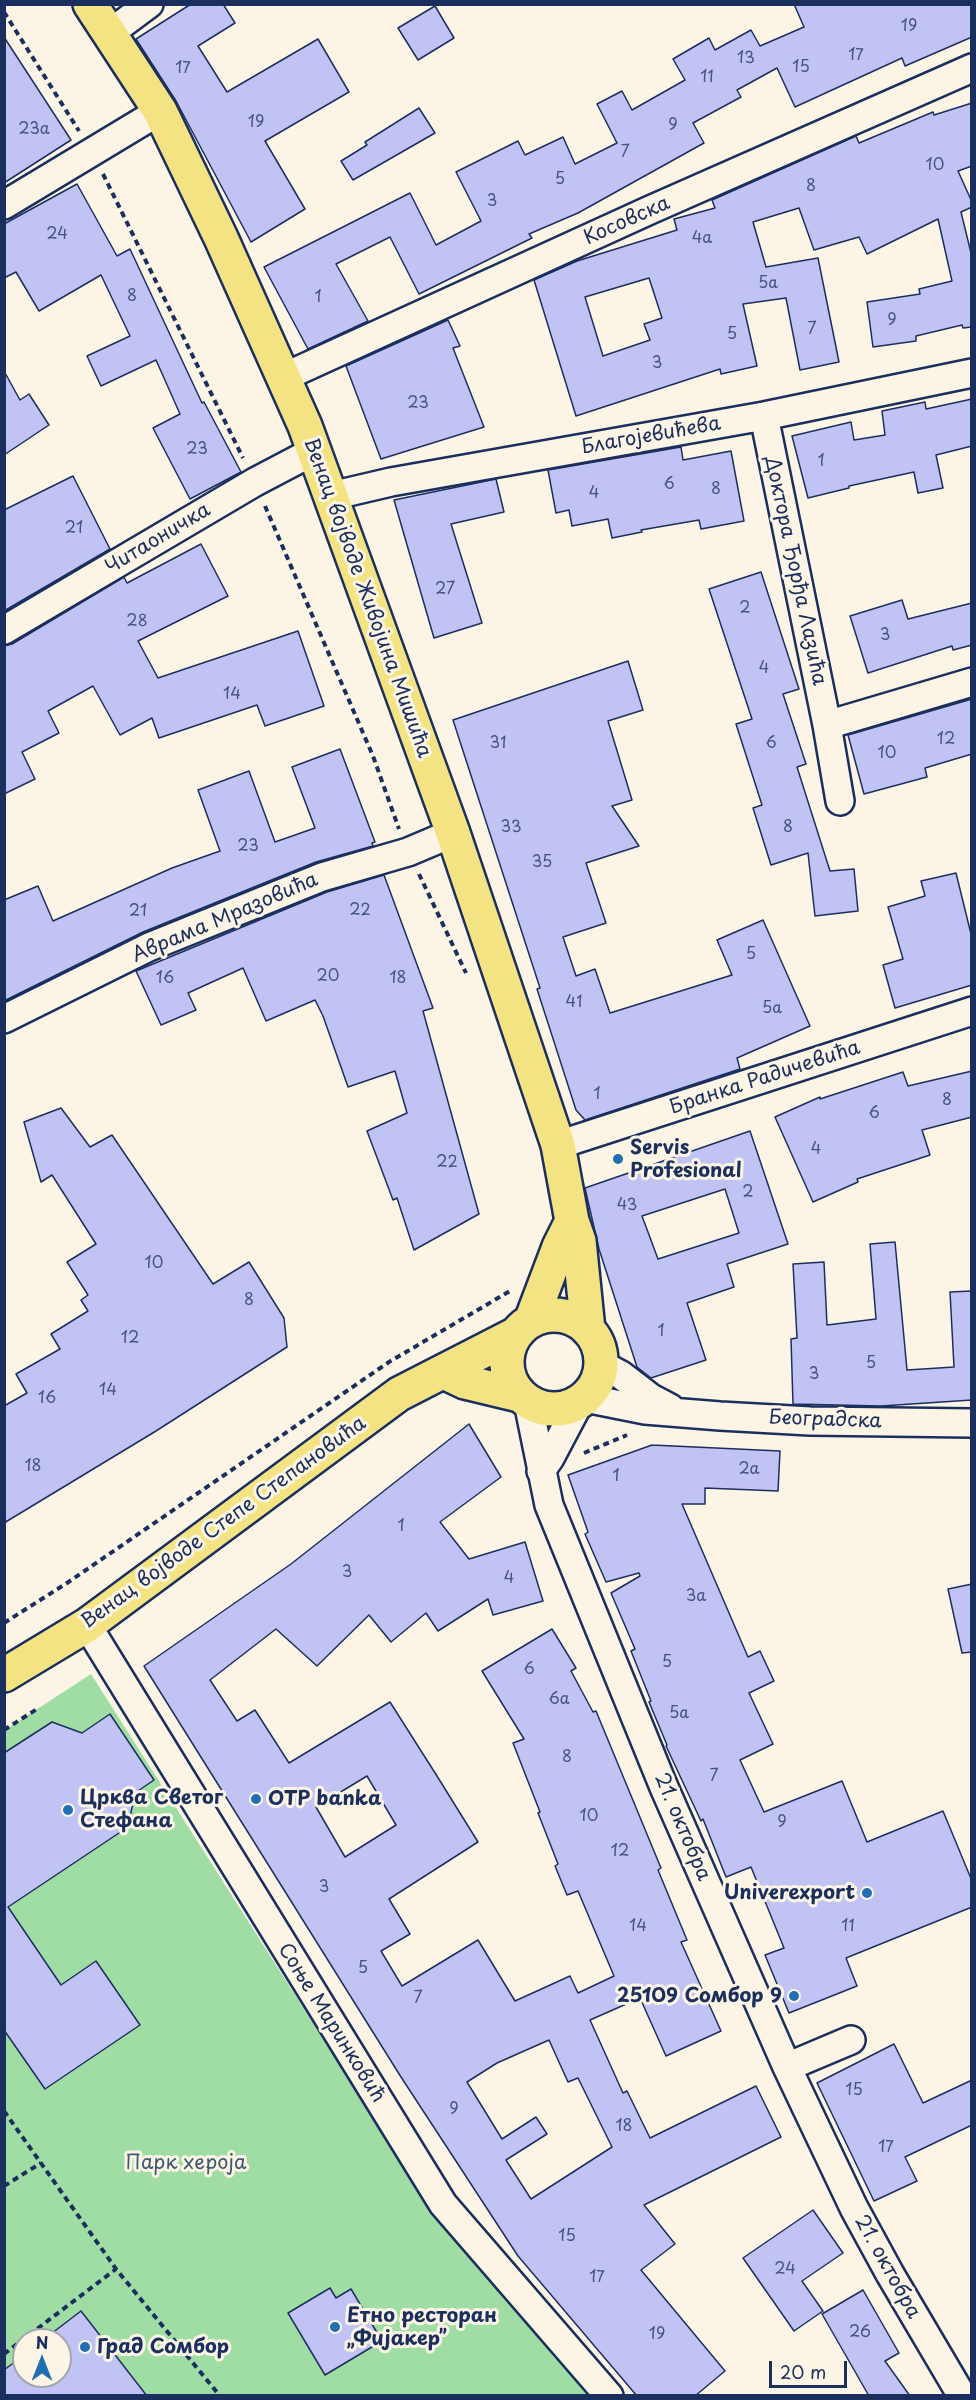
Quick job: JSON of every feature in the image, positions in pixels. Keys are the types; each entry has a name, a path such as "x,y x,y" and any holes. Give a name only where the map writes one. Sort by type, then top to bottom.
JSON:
{"main road":[{"name":"Венац војводе Живојина Мишића","path":"90,4 160,111 284,377 331,496 453,833 558,1145 572,1221 582,1260 588,1330"},
{"path":"523,1398 508,1375 507,1353 523,1328 572,1221"},
{"path":"444,1372 465,1382 523,1398 540,1408 553,1410 566,1408 582,1401 600,1377 602,1365 596,1340 588,1330 578,1322 553,1315 523,1328"},
{"name":"Венац војводе Степе Степановића","path":"4,1675 87,1625 399,1394 523,1328"}],"street":[{"path":"110,33 149,4"},
{"name":"Косовска","path":"284,377 639,215 972,68"},
{"path":"4,205 160,111"},
{"name":"Благојевићева","path":"331,496 391,482 764,416 972,373"},
{"name":"Доктора Ђорђа Лазића","path":"764,416 827,725 840,801"},
{"name":"Читаоничка","path":"4,630 255,482 314,451"},
{"path":"827,725 972,682"},
{"name":"Аврама Мразовића","path":"4,1018 149,947 322,877 408,852 453,833"},
{"name":"Бранка Радичевића","path":"558,1145 972,1011"},
{"name":"Београдска","path":"602,1365 621,1375 651,1398 679,1413"},
{"name":"21. октобра","path":"523,1398 549,1505 663,1785 787,2067 855,2208 890,2274 962,2396"},
{"path":"541,1471 582,1401"},
{"name":"Београдска","path":"582,1401 679,1413 810,1421 972,1423"},
{"name":"Соње Маринковић","path":"87,1625 443,2204 609,2396"},
{"path":"787,2067 850,2040"}],"path":[{"path":"4,12 93,153 255,482 373,756 408,852 468,977"},
{"path":"4,1623 68,1583 389,1362 505,1296 513,1288"},
{"path":"4,1730 37,1709"},
{"path":"4,2111 116,2269 220,2396"},
{"path":"4,2186 41,2163"},
{"path":"4,2354 116,2269"}],"green space":[{"name":"Парк хероја","path":"91,1674 419,2190 591,2395 147,2395 81,2311 59,2328 12,2328 12,2364 5,2370 5,1730"}],"building":[{"path":"191,4 223,4 235,23 198,46 227,92 318,39 349,92 265,141 305,209 251,242 176,101 136,39"},
{"path":"794,4 972,4 972,37 905,66 902,58 795,107 777,68 737,90 741,97 693,123 704,143 578,213 529,234 532,238 419,294 390,237 336,264 368,321 308,349 264,267 410,193 436,245 481,221 456,172 518,141 525,155 563,137 575,164 617,143 597,104 622,91 632,110 685,80 673,59 709,38 715,50 751,30 760,46 804,27"},
{"path":"435,6 454,38 418,60 398,28"},
{"path":"4,37 71,140 4,183"},
{"path":"972,103 972,166 958,171 972,202 972,207 961,212 972,257 972,327 963,328 962,325 916,336 916,341 873,347 867,302 920,294 919,289 952,281 938,219 867,254 859,237 814,250 799,208 753,222 766,267 818,258 839,362 800,370 786,298 743,304 757,366 721,374 720,369 576,416 534,280 577,261 677,230 674,219 715,208 712,200 856,136 859,143 933,112 934,115","holes":["649,278 662,318 644,324 650,340 603,356 585,297"]},
{"path":"419,108 435,133 353,180 341,161 367,145 365,142"},
{"path":"77,184 117,256 130,249 202,403 204,402 241,472 190,499 153,428 180,414 156,360 101,386 87,356 130,336 101,275 39,311 16,272 4,278 4,224"},
{"path":"448,320 460,346 453,348 484,427 381,459 346,366"},
{"path":"4,371 20,400 29,394 49,425 4,455"},
{"path":"972,399 972,446 936,455 943,488 918,493 914,472 849,486 849,488 808,498 792,436 851,422 854,440 885,435 882,411 925,402 926,409"},
{"path":"681,447 683,460 731,451 744,521 701,529 699,520 641,530 642,532 612,538 608,519 572,526 569,510 556,513 548,470"},
{"path":"73,476 110,549 4,611 4,510"},
{"path":"496,479 504,512 451,524 482,623 434,638 394,500"},
{"path":"201,544 228,596 138,641 158,678 298,631 324,706 265,726 257,705 159,738 152,718 120,735 93,686 48,711 59,733 22,752 35,779 4,794 4,646 12,644 124,577 127,583"},
{"path":"761,572 799,689 783,694 806,764 797,767 830,871 854,869 858,911 815,916 808,853 771,865 753,808 762,805 736,724 752,719 709,589"},
{"path":"902,600 908,619 972,603 972,645 953,650 952,646 868,673 850,616"},
{"path":"628,661 643,710 608,721 632,800 612,806 639,846 586,863 606,923 563,937 576,976 595,969 610,1013 732,975 717,940 763,920 810,1026 737,1058 740,1069 585,1120 576,1110 537,989 540,988 453,720"},
{"path":"972,699 972,754 925,768 927,777 864,794 848,735"},
{"path":"340,749 375,842 372,843 373,846 316,862 143,932 4,1001 4,900 38,886 53,921 172,868 220,851 198,790 249,771 275,842 315,828 292,767"},
{"path":"956,873 972,938 972,985 895,1008 883,965 903,959 888,907 925,896 921,881"},
{"path":"384,875 433,1008 423,1011 479,1214 414,1250 397,1198 393,1200 367,1131 407,1113 395,1071 348,1087 323,1016 315,1000 266,1021 243,968 188,993 196,1010 161,1025 136,971 327,892"},
{"path":"972,1071 972,1117 922,1130 930,1155 857,1179 858,1182 813,1202 775,1117 820,1097 820,1099 903,1072 908,1086"},
{"path":"61,1108 90,1147 112,1135 213,1284 249,1262 284,1318 287,1347 156,1431 4,1523 4,1406 27,1393 16,1374 60,1349 51,1334 88,1311 81,1300 88,1295 67,1262 96,1244 52,1175 41,1182 24,1122"},
{"path":"750,1131 788,1244 727,1264 734,1287 687,1303 706,1360 651,1378 637,1367 599,1249 585,1188","holes":["725,1189 739,1233 658,1259 642,1216"]},
{"path":"895,1242 907,1370 954,1367 950,1292 972,1291 972,1400 881,1406 793,1404 791,1339 797,1338 793,1264 824,1262 827,1325 876,1319 870,1244"},
{"path":"469,1424 501,1477 440,1522 469,1559 525,1542 543,1601 493,1615 488,1599 438,1631 426,1613 391,1642 369,1615 317,1666 276,1629 210,1680 237,1721 255,1710 289,1763 390,1702 437,1776 478,1842 389,1899 410,1934 381,1951 402,1986 478,1940 515,2001 570,1976 578,1993 614,1976 578,1891 567,1895 555,1866 558,1864 513,1743 524,1739 482,1671 552,1629 576,1668 571,1671 593,1712 596,1711 661,1868 658,1870 687,1940 681,1942 721,2031 666,2056 640,1998 590,2020 623,2093 627,2091 650,2138 756,2086 781,2137 644,2205 675,2244 641,2270 725,2371 695,2396 637,2396 518,2256 401,2077 144,1666 291,1564","holes":["367,1776 396,1825 345,1857 316,1807","549,2040 568,2082 578,2078 612,2147 531,2199 506,2160 547,2134 536,2117 502,2139 467,2082 497,2063"]},
{"path":"652,1445 780,1451 778,1491 705,1488 705,1504 682,1504 748,1657 760,1651 774,1681 749,1693 773,1744 740,1760 764,1812 842,1781 867,1842 943,1811 972,1881 972,1907 846,1958 857,1986 789,2013 765,1955 784,1948 751,1867 726,1877 703,1819 701,1821 666,1746 631,1651 635,1649 611,1593 640,1576 639,1573 606,1582 585,1534 588,1532 568,1475"},
{"path":"972,1584 972,1652 962,1653 948,1589"},
{"path":"110,1714 154,1780 135,1793 128,1827 8,1907 61,1985 96,1961 140,2025 45,2089 4,2030 4,1753 52,1722 82,1733"},
{"path":"894,2044 923,2103 972,2080 972,2125 905,2157 917,2181 874,2201 817,2083"},
{"path":"813,2210 843,2253 802,2281 823,2311 794,2331 743,2258"},
{"name":"Етно ресторан „Фијакер”","path":"330,2288 336,2298 351,2289 382,2341 325,2375 288,2313"},
{"path":"863,2290 899,2353 885,2361 910,2396 869,2396 822,2314"},
{"name":"Град Сомбор","path":"81,2311 147,2396 4,2396 4,2370 12,2364 12,2388 72,2388 72,2328 59,2328"}],"place":[{"name":"Servis Profesional","path":"618,1159"},
{"name":"OTP banka","path":"256,1799"},
{"name":"Црква Светог Стефана","path":"68,1810"},
{"name":"Univerexport","path":"867,1893"},
{"name":"25109 Сомбор 9","path":"794,1996"},
{"name":"Етно ресторан „Фијакер”","path":"335,2327"},
{"name":"Град Сомбор","path":"85,2347"}]}
